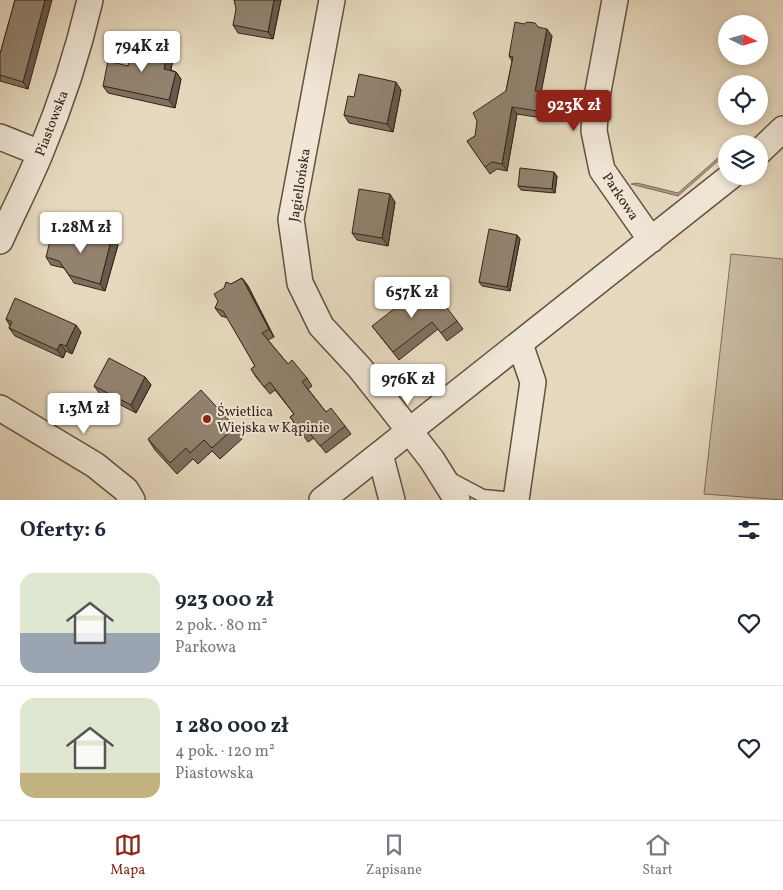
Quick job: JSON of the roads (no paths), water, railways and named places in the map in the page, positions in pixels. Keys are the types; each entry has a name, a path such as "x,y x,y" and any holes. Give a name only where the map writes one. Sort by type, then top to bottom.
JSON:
{"street":[{"name":"Piastowska","path":"0,241 40,153 80,40 90,0"},
{"name":"Jagiellońska","path":"332,0 291,219 300,283 321,326 359,367 409,430 452,491"},
{"name":"Parkowa","path":"615,0 596,102 594,131 602,170 651,240"},
{"path":"768,143 783,129"},
{"path":"0,137 40,153"},
{"path":"322,500 720,185"},
{"path":"516,499 533,382 520,344"},
{"path":"0,408 94,465 126,490 132,500"},
{"path":"380,454 392,500"}],"lane":[{"path":"452,491 452,479 483,496 516,499"}],"place":[{"name":"Świetlica Wiejska w Kąpinie","path":"207,419"}]}
